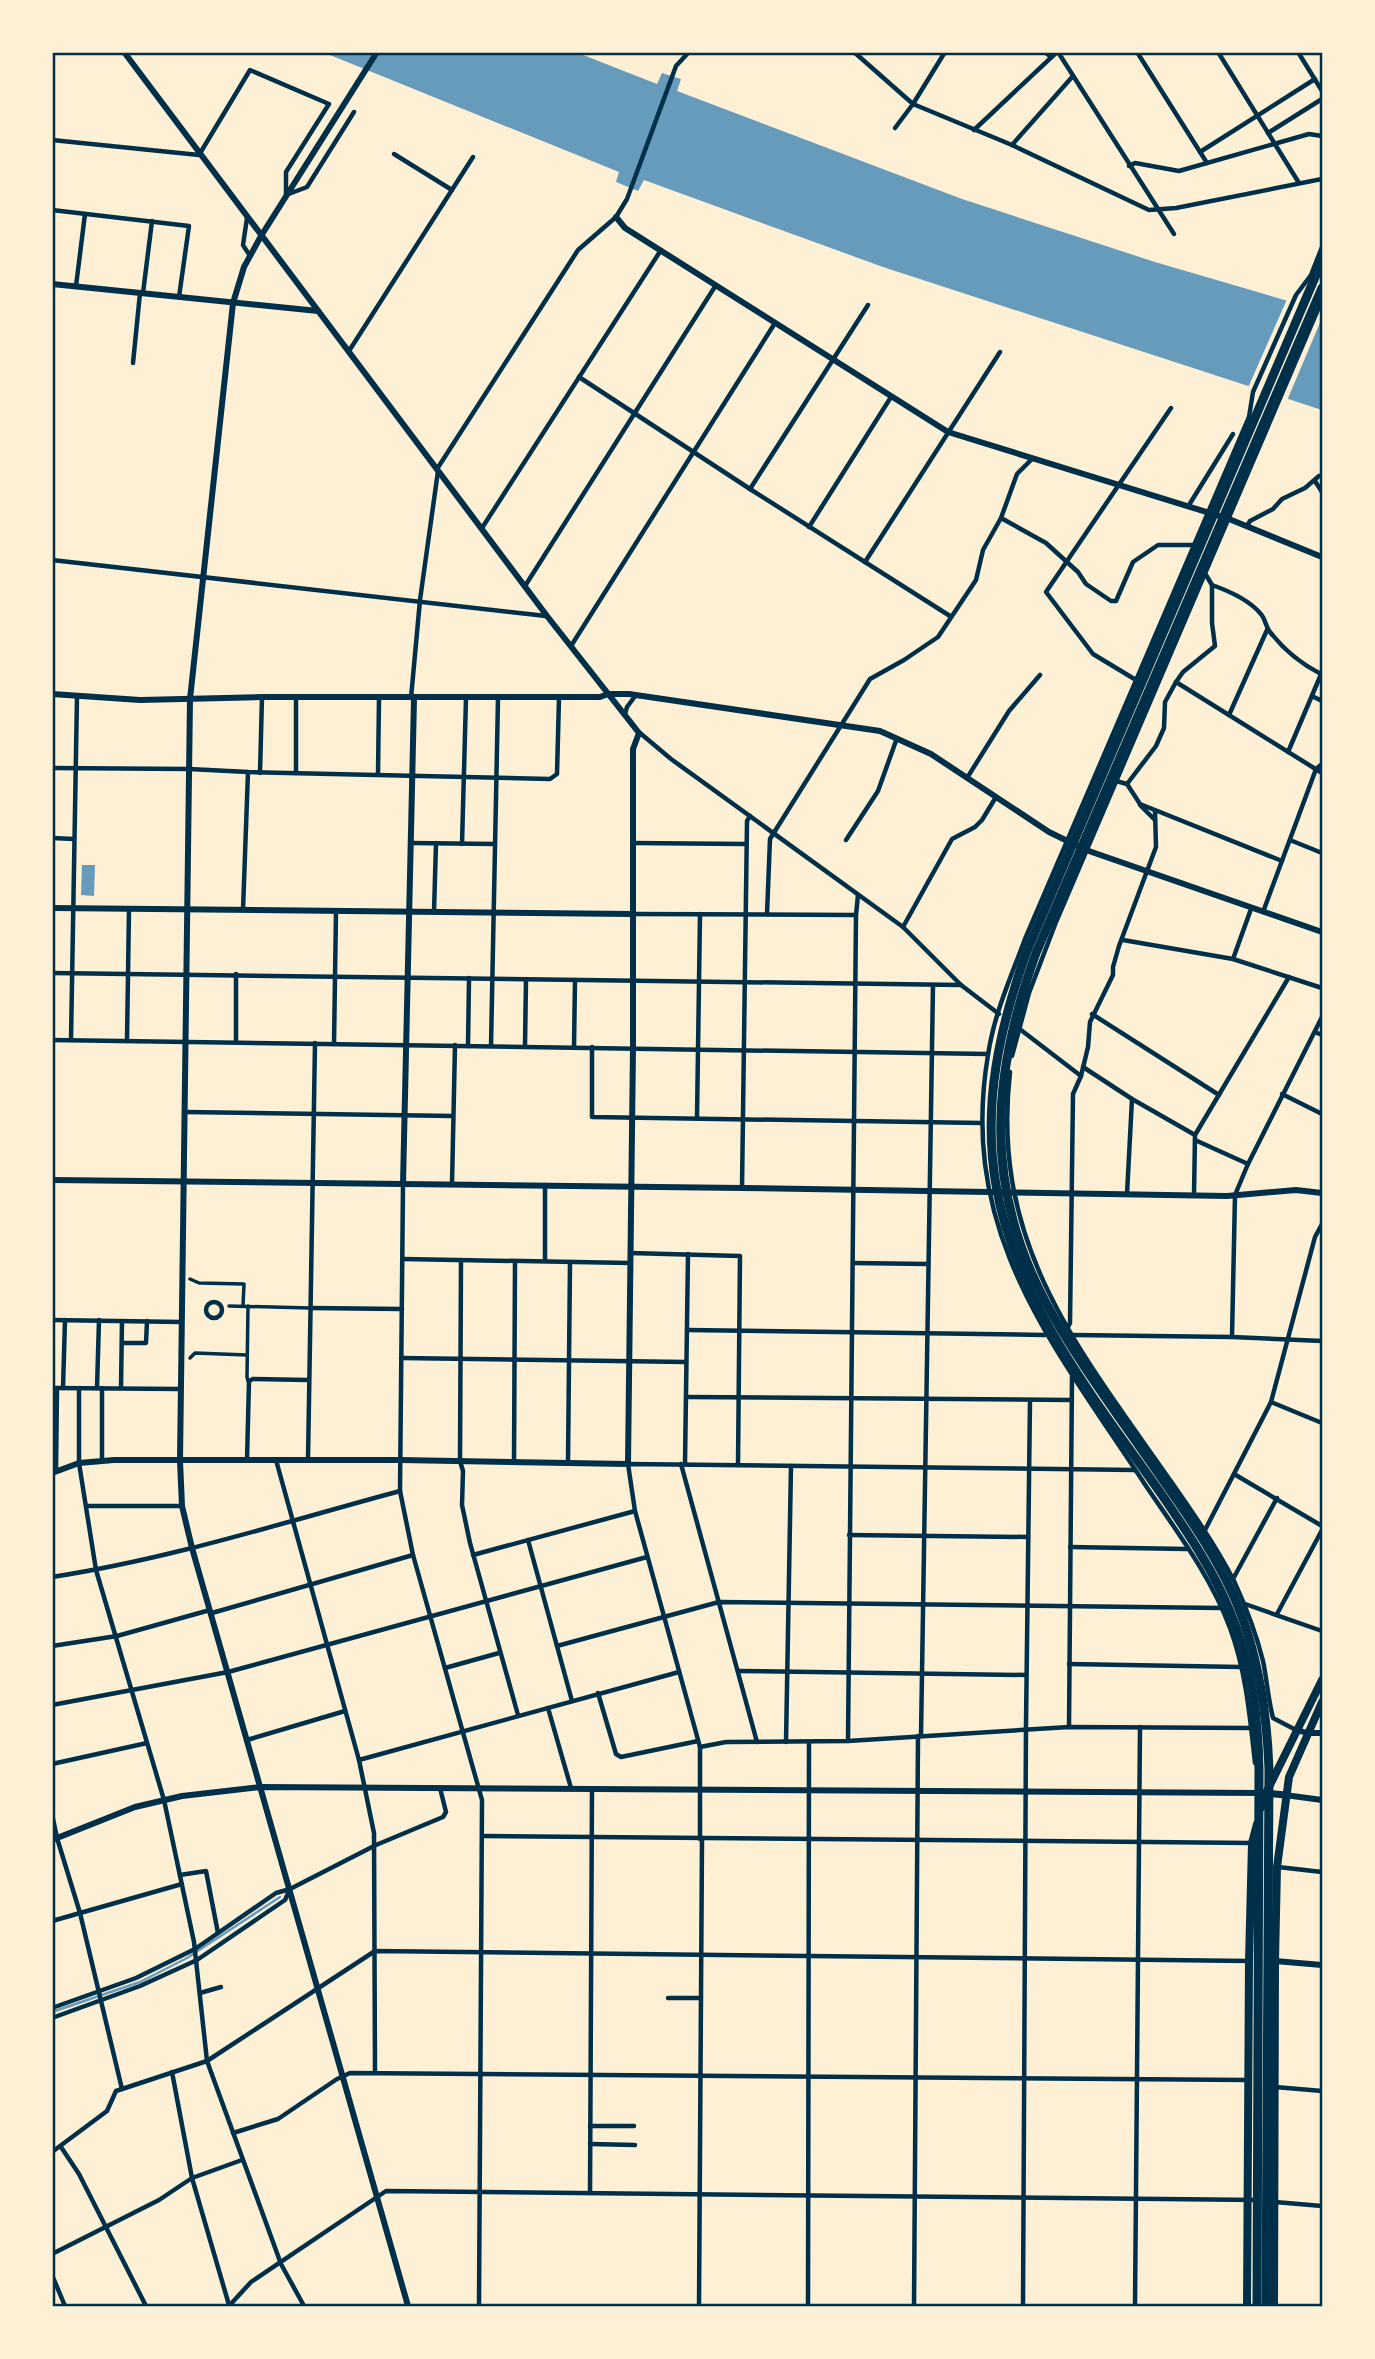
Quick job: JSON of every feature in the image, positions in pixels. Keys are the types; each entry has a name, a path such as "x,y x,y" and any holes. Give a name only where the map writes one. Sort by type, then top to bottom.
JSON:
{"highway":[{"path":"1266,2306 1259,1770 1256,1719 1248,1668 1232,1615 1207,1564 1050,1330 1025,1280 1007,1233 995,1184 991,1110 1001,1035 1027,951 1322,261"},
{"path":"1256,2306 1269,1769 1266,1717 1257,1665 1240,1611 1215,1560 1076,1353 1033,1275 1009,1206 1002,1158 1000,1110 1010,1037 1036,953 1322,288"},
{"path":"1247,2306 1252,1843 1266,1793 1322,1680"},
{"path":"1274,2306 1277,1867 1285,1795 1291,1769 1322,1702"}],"main road":[{"path":"1266,1793 1285,1795"}],"street":[{"path":"124,52 547,616 639,733 903,928 961,985 1081,1076"},
{"path":"377,52 261,236 244,267 233,303 190,699 180,1461 182,1506 192,1548 408,2306"},
{"path":"479,2306 482,1800 413,1555 400,1491 413,699 420,600 437,470 578,250 616,218 627,199 677,66 689,52"},
{"path":"854,52 914,104 973,131 1012,145 1149,210 1176,208 1322,179"},
{"path":"862,59 865,52"},
{"path":"895,128 914,104 945,52"},
{"path":"1045,52 1051,57"},
{"path":"973,131 1058,52 1174,234"},
{"path":"1138,52 1207,163"},
{"path":"1218,52 1299,183"},
{"path":"1298,52 1322,91"},
{"path":"199,155 250,69 329,104 286,172 286,195"},
{"path":"1012,145 1073,76"},
{"path":"1200,152 1315,79"},
{"path":"1268,133 1322,99"},
{"path":"286,195 307,187 354,112"},
{"path":"1129,166 1135,163 1179,171 1309,134 1322,135"},
{"path":"52,140 199,155"},
{"path":"394,154 452,190"},
{"path":"348,352 473,157"},
{"path":"52,210 189,226 179,298"},
{"path":"76,286 85,214"},
{"path":"247,218 243,245 250,256"},
{"path":"616,218 625,228 948,432 1189,505 1322,558"},
{"path":"132,363 152,221"},
{"path":"55,1839 99,1819 164,1800 261,1787 1266,1793 1255,1763 1241,1667 1229,1626 1210,1584 1045,1335 1018,1281 988,1192 982,1123 988,1054 998,1013 1025,939 1249,417 1254,392 1296,295 1311,275 1322,247"},
{"path":"481,528 661,250"},
{"path":"52,284 318,311"},
{"path":"526,586 717,284"},
{"path":"1322,300 1042,956 1018,1028 1007,1097 1006,1131 1013,1192 1028,1247 1049,1296 1067,1328 1205,1530 1233,1579 1263,1661 1273,1718 1297,1730 1322,1733"},
{"path":"750,489 868,305"},
{"path":"571,647 775,323"},
{"path":"865,562 1000,352"},
{"path":"579,377 950,616"},
{"path":"809,527 891,397"},
{"path":"1136,680 1093,654 1046,592 1171,408"},
{"path":"1249,417 1270,424"},
{"path":"1189,505 1233,434"},
{"path":"767,914 770,839 774,832 870,679 932,642 976,580 983,550 1001,519 1017,474 1032,459"},
{"path":"1247,526 1250,521 1273,509 1282,499 1317,479 1322,492"},
{"path":"1001,519 1046,543 1078,572 1086,584 1111,601 1116,601 1133,562 1158,545 1194,545"},
{"path":"52,560 547,616"},
{"path":"1127,784 1156,746 1164,728 1164,702 1176,682 1183,672 1215,646 1212,585 1206,574"},
{"path":"1212,585 1251,604 1266,620 1267,629 1229,715"},
{"path":"1267,629 1301,664 1322,673 1288,752"},
{"path":"967,778 1009,711 1040,674"},
{"path":"1176,682 1322,773"},
{"path":"52,694 140,700 262,697 559,698 637,694 880,731 917,746 1067,841 1251,909 1322,932"},
{"path":"625,715 627,707 637,694"},
{"path":"71,1040 77,695"},
{"path":"1312,696 1322,701"},
{"path":"260,772 262,697"},
{"path":"296,698 296,773"},
{"path":"378,774 379,698"},
{"path":"462,844 466,698"},
{"path":"491,1046 498,698"},
{"path":"52,768 554,777 557,774 559,698"},
{"path":"639,733 633,749 628,1464 635,1511 699,1744 699,2306"},
{"path":"846,840 878,790 897,738"},
{"path":"1263,913 1316,769 1322,764"},
{"path":"243,910 248,772"},
{"path":"1116,780 1127,784 1154,820"},
{"path":"903,928 951,839 975,827 996,797"},
{"path":"1140,804 1282,861"},
{"path":"1067,1328 1070,1323 1073,1094 1081,1076 1092,1014 1113,975 1112,967 1156,847 1155,811"},
{"path":"742,1188 747,821 750,816"},
{"path":"52,838 74,839"},
{"path":"1290,840 1322,853"},
{"path":"412,843 495,845"},
{"path":"433,913 436,843"},
{"path":"633,843 747,844"},
{"path":"848,1741 853,1120 858,895"},
{"path":"52,908 493,914 856,915"},
{"path":"127,1041 129,908"},
{"path":"1233,959 1251,909"},
{"path":"334,1044 336,912"},
{"path":"697,1118 700,914"},
{"path":"1123,940 1233,959 1322,988"},
{"path":"52,973 961,985"},
{"path":"236,974 236,1042"},
{"path":"1194,1195 1195,1138 1289,977"},
{"path":"468,1045 469,978"},
{"path":"525,1046 526,979"},
{"path":"574,1047 575,980"},
{"path":"914,2306 917,1840 933,985"},
{"path":"1092,1014 1219,1095"},
{"path":"1231,1337 1235,1195 1282,1094 1322,1017"},
{"path":"1315,1032 1322,1035"},
{"path":"52,1040 988,1054"},
{"path":"308,1460 315,1043"},
{"path":"452,1184 454,1045"},
{"path":"592,1047 592,1117 982,1123"},
{"path":"1083,1067 1195,1138 1248,1164"},
{"path":"1282,1094 1322,1114"},
{"path":"1127,1194 1132,1099"},
{"path":"184,1112 453,1116"},
{"path":"52,1180 1194,1195 1296,1190 1322,1193"},
{"path":"545,1185 545,1261"},
{"path":"1205,1530 1271,1402 1315,1237 1322,1224"},
{"path":"630,1253 740,1256 738,1465"},
{"path":"688,1254 683,1464 757,1742"},
{"path":"403,1259 629,1263"},
{"path":"461,1260 462,1505 499,1653 518,1715"},
{"path":"514,1462 515,1261"},
{"path":"568,1462 569,1262"},
{"path":"852,1263 929,1264"},
{"path":"190,1279 199,1283 244,1284 249,1381 247,1460"},
{"path":"229,1306 401,1309"},
{"path":"52,1320 181,1322"},
{"path":"63,1388 65,1320"},
{"path":"99,1320 102,1460"},
{"path":"121,1388 122,1321"},
{"path":"122,1343 146,1343 147,1321"},
{"path":"687,1330 1045,1335"},
{"path":"1072,1335 1322,1341"},
{"path":"190,1358 195,1353 247,1355"},
{"path":"401,1358 686,1362"},
{"path":"1069,1727 1072,1375"},
{"path":"249,1381 308,1380"},
{"path":"180,1389 55,1388 54,1473 79,1463 102,1460 400,1460 1136,1470"},
{"path":"79,1388 79,1463 96,1570 164,1800 197,1960 207,2061 281,2264 304,2306"},
{"path":"686,1397 1072,1400"},
{"path":"1023,2306 1030,1400"},
{"path":"1271,1402 1320,1422 1322,1413"},
{"path":"276,1460 359,1760 376,1845 375,2072"},
{"path":"786,1742 791,1466"},
{"path":"1234,1474 1322,1528 1277,1614"},
{"path":"52,1577 192,1548 400,1491"},
{"path":"1233,1579 1277,1498"},
{"path":"86,1506 182,1506"},
{"path":"473,1555 635,1511"},
{"path":"849,1535 1028,1537"},
{"path":"528,1540 572,1701"},
{"path":"1070,1547 1188,1549"},
{"path":"52,1646 117,1636 413,1555"},
{"path":"52,1705 228,1672 648,1557"},
{"path":"557,1646 719,1602 1221,1608"},
{"path":"1244,1604 1322,1631"},
{"path":"445,1668 499,1653"},
{"path":"1069,1664 1241,1667"},
{"path":"738,1671 1026,1675"},
{"path":"359,1760 679,1672"},
{"path":"598,1693 616,1754 621,1757 726,1742 848,1741 1069,1727 1251,1728"},
{"path":"548,1708 571,1788"},
{"path":"247,1740 345,1711"},
{"path":"1135,2306 1140,1727"},
{"path":"808,2306 809,1742"},
{"path":"52,1764 148,1743"},
{"path":"52,2008 136,1978 195,1949 276,1893 290,1889 376,1845 443,1816 446,1812 440,1788"},
{"path":"590,2193 592,1789"},
{"path":"1285,1795 1322,1800"},
{"path":"52,1814 55,1839 80,1913 122,2089"},
{"path":"483,1836 1252,1843"},
{"path":"1277,1867 1322,1872"},
{"path":"180,1875 206,1871 218,1933"},
{"path":"52,1921 182,1884"},
{"path":"52,2018 101,2001 197,1960 285,1900 290,1889"},
{"path":"57,2150 107,2111 116,2091 207,2061 375,1951 1249,1961"},
{"path":"1275,1961 1322,1965"},
{"path":"200,1993 221,1987"},
{"path":"668,1998 701,1997"},
{"path":"172,2073 192,2178 229,2306 251,2282 386,2191 1248,2198 1322,2206"},
{"path":"233,2133 278,2119 350,2073 1248,2080"},
{"path":"1275,2087 1322,2091"},
{"path":"590,2126 635,2126"},
{"path":"52,2142 79,2174 146,2306"},
{"path":"590,2144 635,2145"},
{"path":"52,2254 159,2200 192,2178 242,2160"},
{"path":"52,2275 65,2306"},
{"path":"236,2299 240,2306"}],"water":[{"path":"325,53 578,53 657,84 662,73 681,79 677,91 962,199 1155,262 1322,311 1322,410 883,267 644,180 638,191 616,182 619,172"},
{"path":"82,865 95,865 94,896 81,895"}],"pier":[{"path":"1288,297 1322,307 1322,318 1286,403 1247,390"}],"waterway":[{"path":"52,2012 140,1982 187,1958 280,1897"}]}
